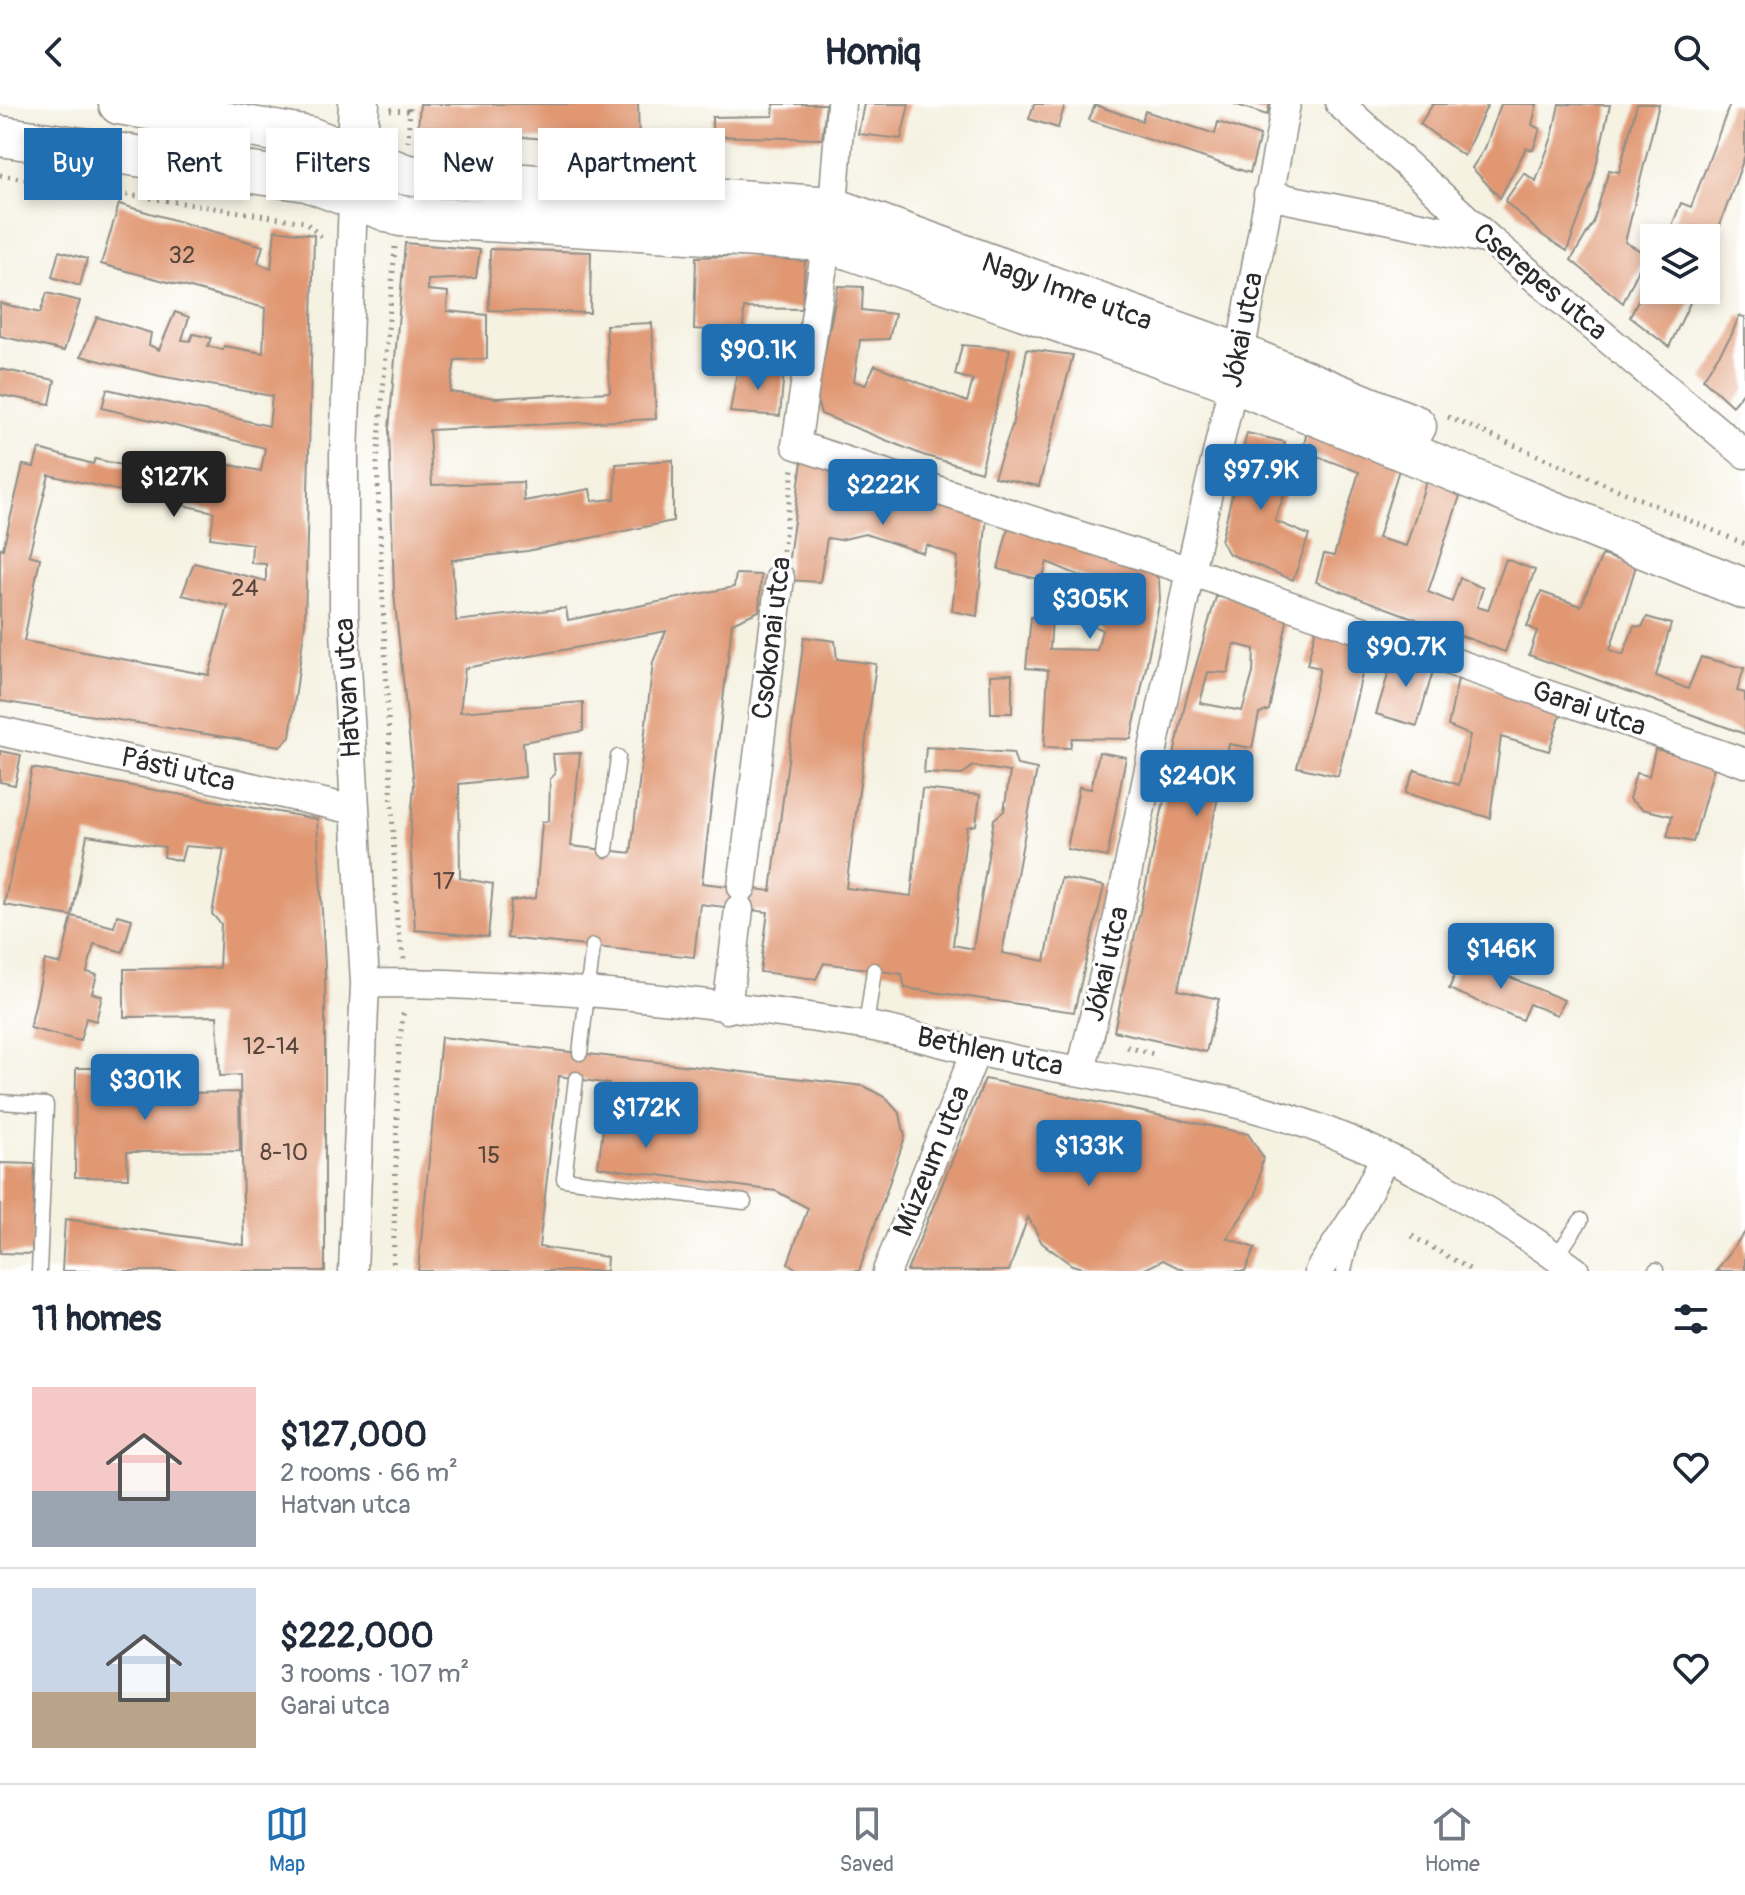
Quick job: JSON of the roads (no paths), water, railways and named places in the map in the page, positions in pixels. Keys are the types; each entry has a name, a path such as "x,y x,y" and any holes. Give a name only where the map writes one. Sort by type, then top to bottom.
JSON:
{"street":[{"name":"Nagy Imre utca","path":"119,104 266,130"},
{"name":"Hatvan utca","path":"358,128 359,104"},
{"path":"828,224 841,104"},
{"name":"Jókai utca","path":"1081,1071 1119,913 1236,368 1286,104"},
{"name":"Cserepes utca","path":"1340,104 1490,240 1745,454"},
{"name":"Nagy Imre utca","path":"0,136 266,175"},
{"name":"Nagy Imre utca","path":"398,171 407,175 828,224 1236,368 1745,562"},
{"path":"1268,195 1490,240"},
{"name":"Hatvan utca","path":"353,200 344,456 344,613 365,983 353,1271"},
{"name":"Nagy Imre utca","path":"356,200 400,216 828,224"},
{"name":"Garai utca","path":"828,224 796,445 1190,571 1745,763"},
{"name":"Nagy Imre utca","path":"1236,368 1745,589"},
{"name":"Csokonai utca","path":"727,1009 780,578"},
{"name":"Pásti utca","path":"0,731 355,810"},
{"name":"Bethlen utca","path":"365,983 587,994 866,1026 1276,1114 1385,1157 1490,1214 1565,1264"},
{"name":"Múzeum utca","path":"887,1271 976,1051"},
{"path":"1319,1271 1357,1213 1385,1157"}],"lane":[{"path":"606,850 618,757"},
{"path":"580,1053 593,946"},
{"path":"866,1026 874,970"},
{"path":"576,1079 564,1179 744,1202"},
{"path":"0,1102 46,1105 39,1271"},
{"path":"1344,1271 1357,1213"},
{"path":"1565,1264 1581,1220"}]}
